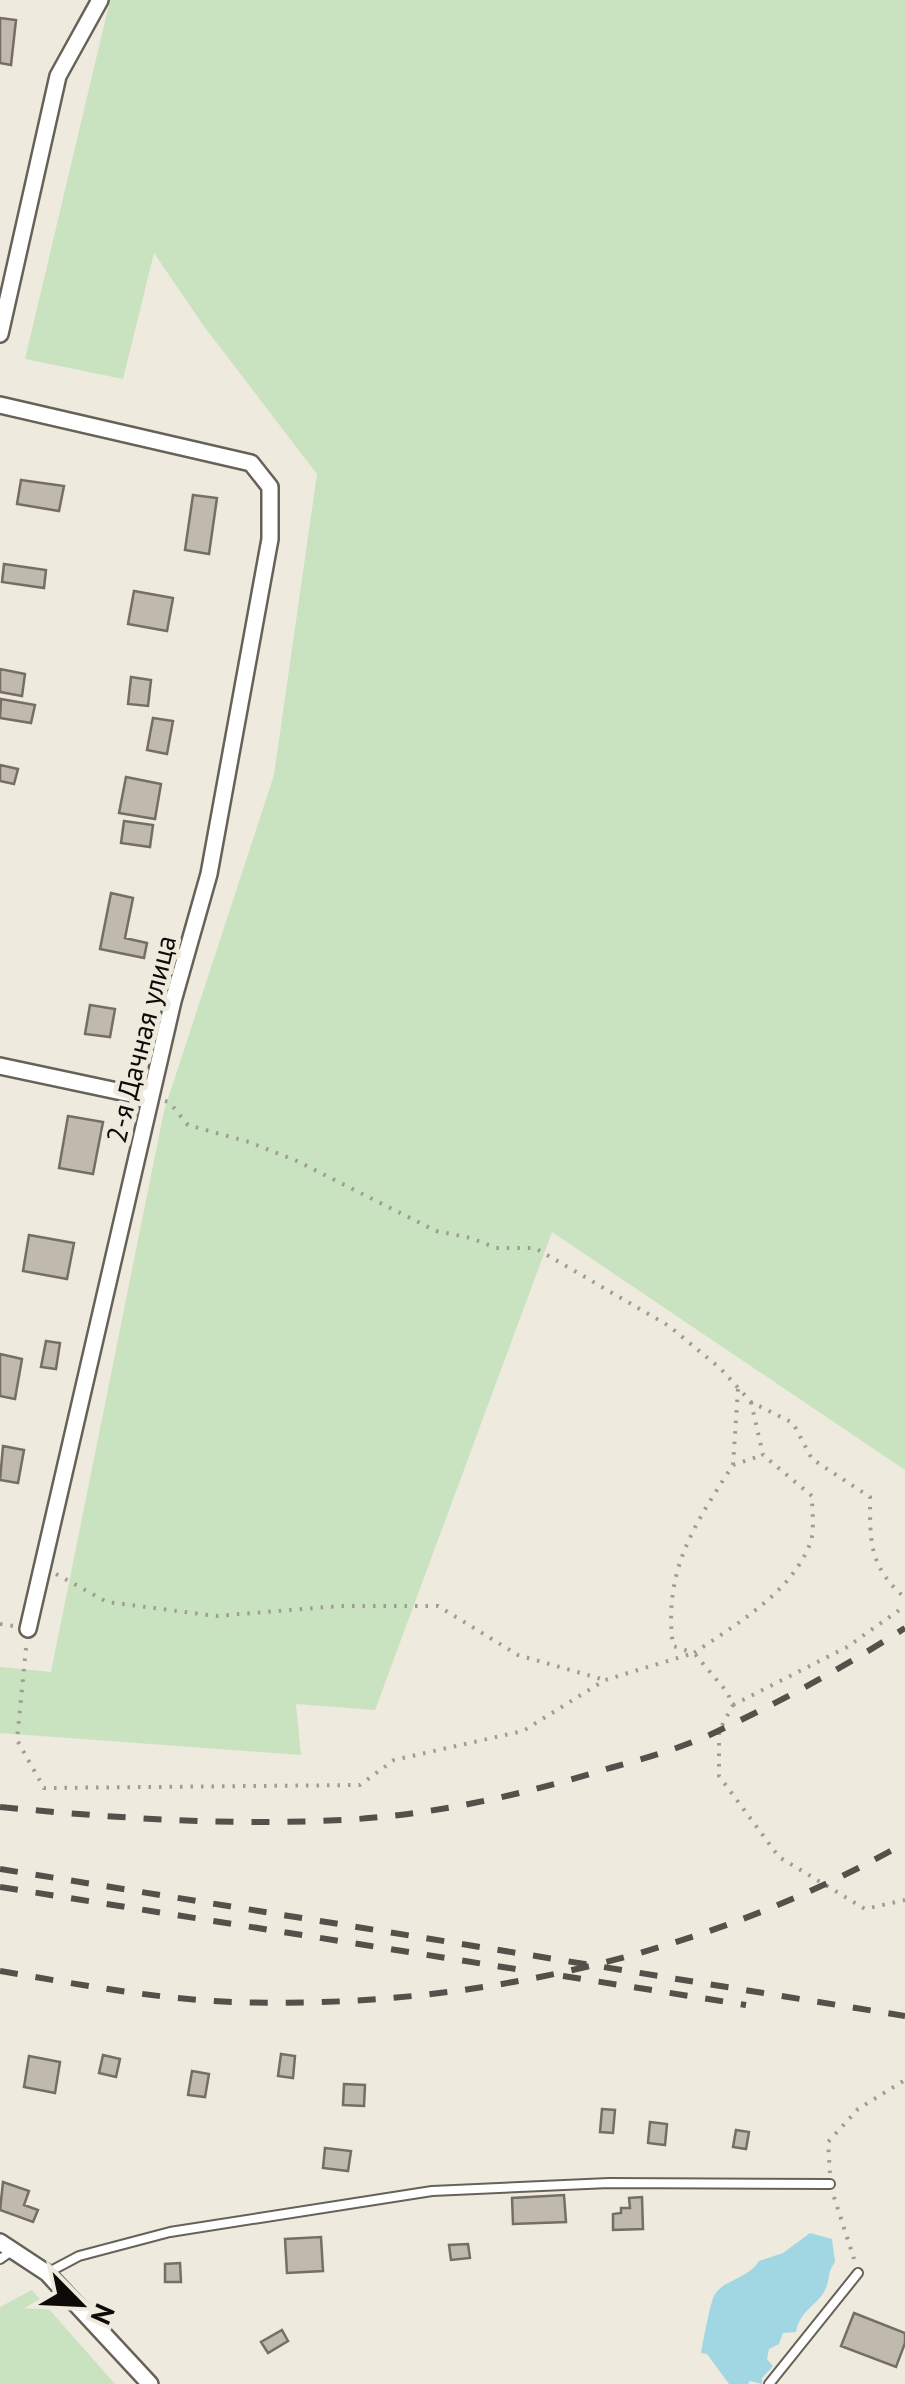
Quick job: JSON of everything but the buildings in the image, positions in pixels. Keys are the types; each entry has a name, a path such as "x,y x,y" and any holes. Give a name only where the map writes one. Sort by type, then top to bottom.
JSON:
{"street":[{"path":"0,334 58,76 100,0"},
{"name":"2-я Дачная улица","path":"0,405 251,464 270,487 270,539 210,874 150,1098 28,1629"},
{"path":"0,1066 150,1098"},
{"path":"4,2250 47,2273 150,2384"}],"lane":[{"path":"47,2273 79,2256 170,2232 432,2191 609,2183 830,2184"},
{"path":"769,2384 858,2272"}],"path":[{"path":"150,1098 169,1102 188,1124 297,1161 436,1231 496,1248 535,1248 669,1326 751,1402 793,1423 812,1459 870,1498 870,1546 879,1569 905,1598"},
{"path":"733,1705 728,1692 694,1653 674,1646 670,1617 676,1564 701,1514 733,1464 738,1388"},
{"path":"28,1629 17,1740 44,1788 360,1785 394,1760 523,1731 606,1680 694,1653 749,1615 791,1577 811,1541 812,1496 764,1456 751,1402"},
{"path":"733,1464 764,1456"},
{"path":"44,1568 107,1602 216,1616 340,1606 438,1606 518,1656 606,1680"},
{"path":"905,1606 847,1647 733,1705 718,1731 719,1776 779,1857 864,1909 905,1900"},
{"path":"858,2272 830,2184 828,2142 858,2109 905,2080"}],"green space":[{"path":"110,0 905,0 905,1470 552,1232 375,1710 296,1704 301,1755 0,1733 0,1667 51,1672 164,1111 274,775 317,474 203,325 154,253 123,379 25,359"},
{"path":"32,2290 115,2384 0,2384 0,2307"}],"water":[{"path":"810,2233 832,2239 835,2262 824,2292 802,2317 796,2332 783,2333 779,2344 769,2349 767,2359 773,2366 762,2378 762,2384 729,2384 707,2354 701,2353 714,2296 759,2261 783,2253"}],"railway":[{"path":"0,1807 128,1818 256,1822 410,1814 478,1802 577,1778 692,1742 790,1695 905,1628"},
{"path":"0,1971 145,1994 233,2002 407,1997 494,1985 665,1946 828,1883 905,1843"},
{"path":"0,1869 905,2016"},
{"path":"0,1887 528,1971"},
{"path":"563,1976 746,2005"}]}
